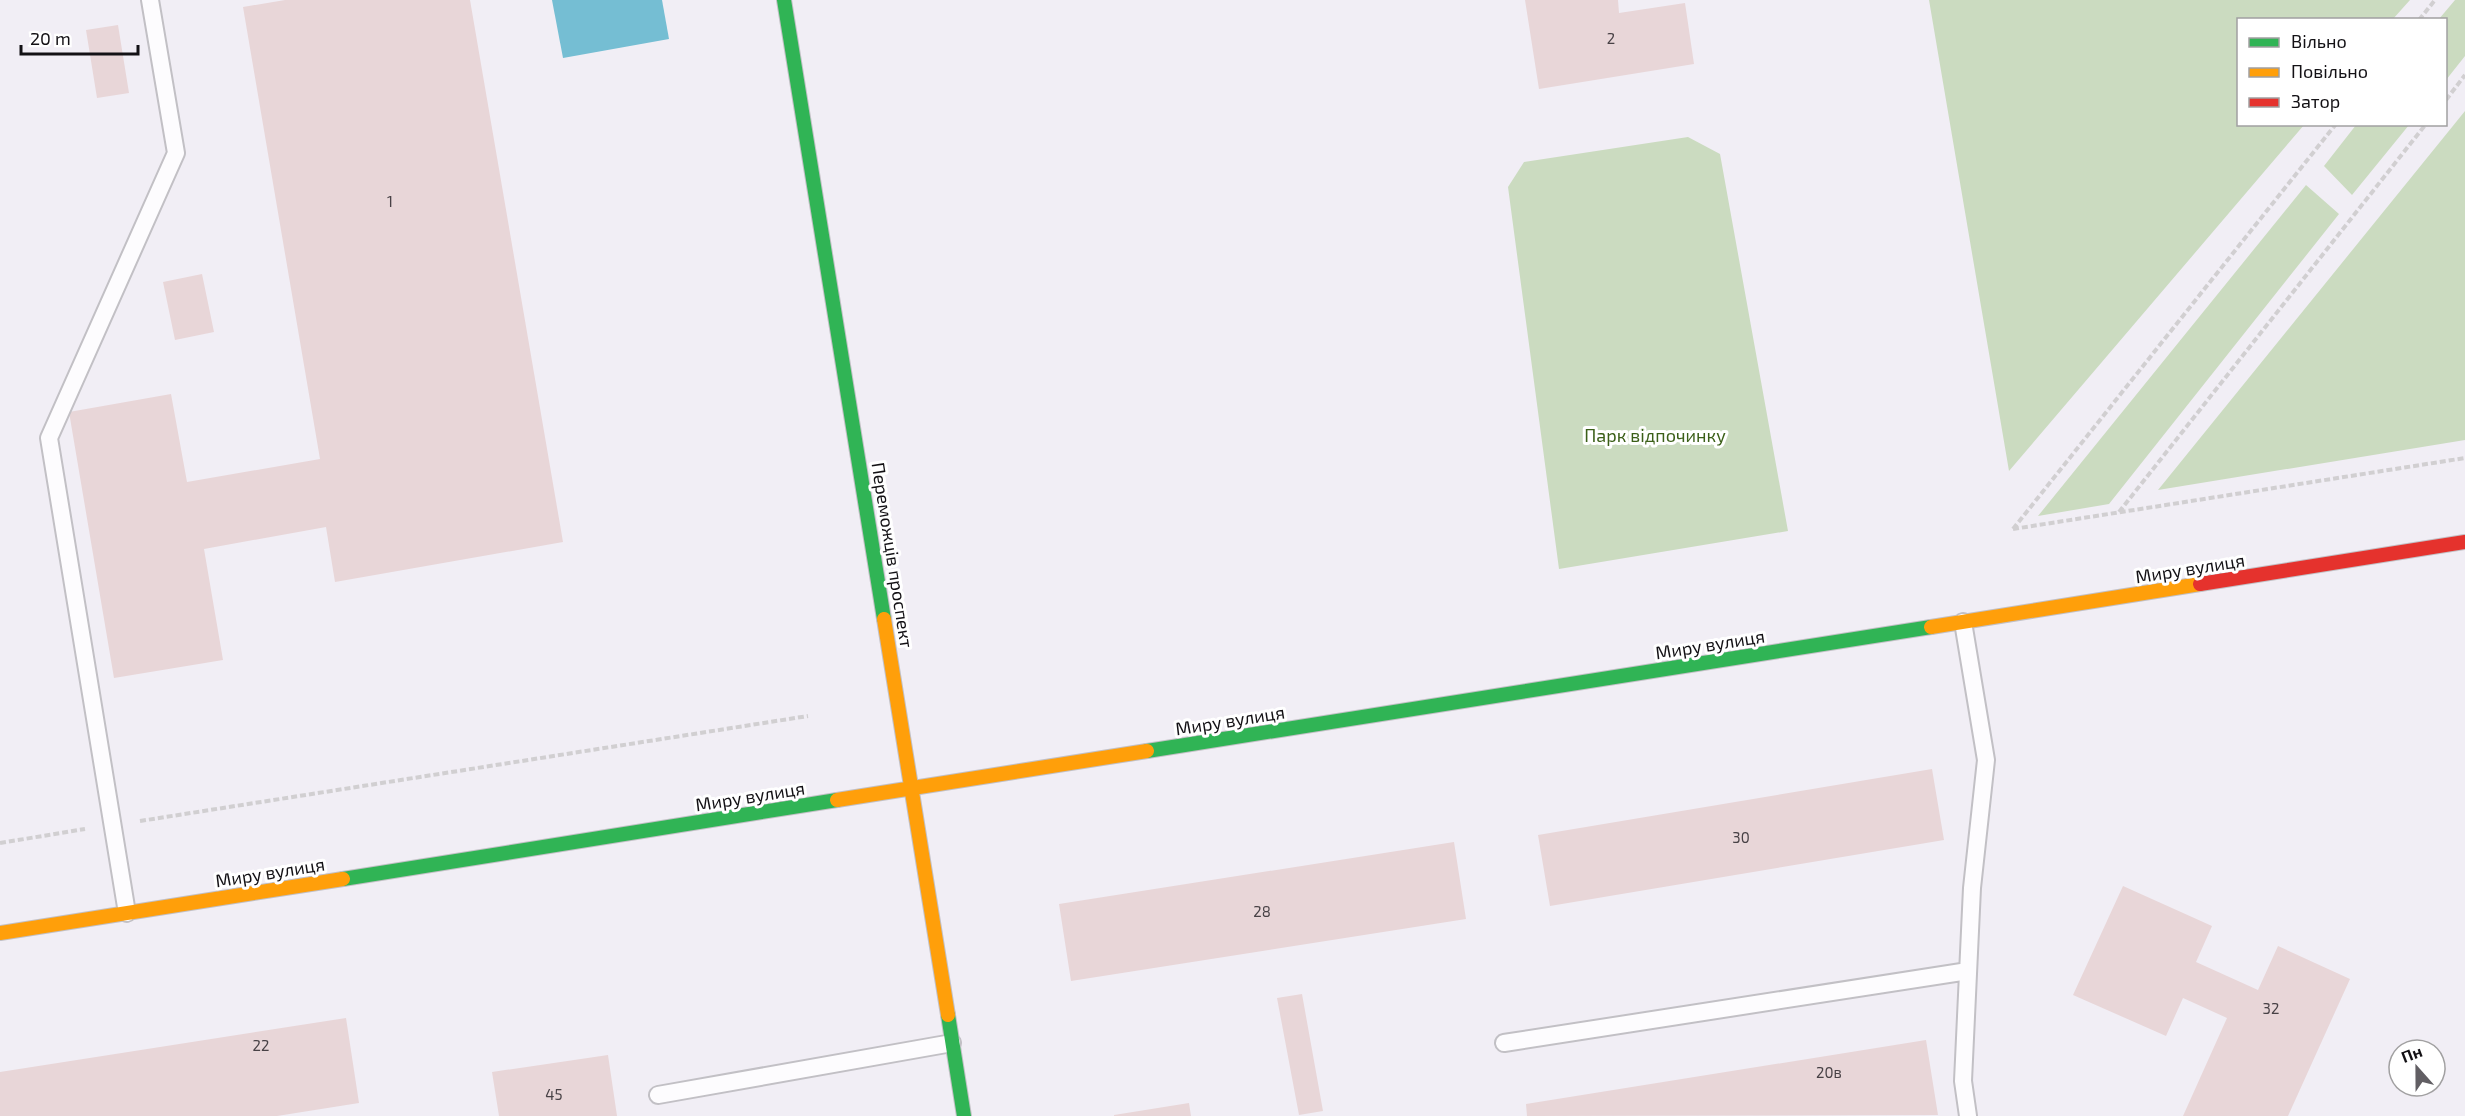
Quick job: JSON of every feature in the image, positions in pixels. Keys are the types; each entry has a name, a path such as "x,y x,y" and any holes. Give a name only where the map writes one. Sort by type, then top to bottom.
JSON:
{"street":[{"name":"Переможців проспект","path":"784,0 964,1116"},
{"name":"Миру вулиця","path":"0,933 2465,542"}],"lane":[{"path":"127,913 49,438 176,153 150,0"},
{"path":"1963,622 1986,760 1972,888 1963,1081 1968,1116"},
{"path":"1503,1043 1968,971"},
{"path":"658,1095 952,1043"}],"path":[{"path":"2421,18 2435,0"},
{"path":"2447,98 2465,75"},
{"path":"2334,126 2013,529 2465,458"},
{"path":"2119,512 2424,126"},
{"path":"129,822 808,716"},
{"path":"0,843 94,828"}],"green space":[{"path":"1929,0 2410,0 2394,18 2237,18 2237,126 2303,126 2009,471"},
{"path":"2455,0 2465,0 2465,56 2447,79 2447,18 2440,18"},
{"path":"2465,111 2465,440 2158,490"},
{"path":"2355,126 2408,126 2352,195 2324,166"},
{"name":"Парк відпочинку","path":"1688,137 1720,154 1788,531 1559,569 1508,187 1524,162"},
{"path":"2306,185 2339,214 2109,504 2038,516"}],"water":[{"path":"552,0 662,0 669,39 563,58"}],"building":[{"path":"285,0 470,0 563,542 335,582 326,527 204,549 223,660 114,678 69,412 171,394 187,482 320,459 243,7"},
{"path":"1525,0 1618,0 1619,13 1685,3 1694,64 1539,89"},
{"path":"118,25 129,93 97,98 86,30"},
{"path":"202,274 214,332 175,340 163,282"},
{"path":"1932,769 1944,840 1550,906 1538,835"},
{"path":"1454,842 1466,919 1071,981 1059,904"},
{"path":"2123,886 2212,926 2196,962 2258,990 2278,946 2350,979 2288,1116 2183,1116 2227,1018 2183,998 2166,1036 2073,995"},
{"path":"1302,994 1323,1111 1299,1115 1277,998"},
{"path":"346,1018 359,1103 277,1116 0,1116 0,1072"},
{"path":"1926,1040 1938,1115 1527,1116 1526,1104"},
{"path":"608,1055 617,1116 499,1116 492,1072"},
{"path":"1189,1103 1191,1116 1114,1116 1114,1115"}],"traffic: fast":[{"path":"784,0 884,619"},
{"path":"1147,751 1931,627"},
{"path":"343,879 837,800"},
{"path":"948,1015 964,1116"}],"traffic: slow":[{"path":"1931,627 2200,584"},
{"path":"884,619 948,1015"},
{"path":"837,800 1147,751"},
{"path":"0,933 343,879"}],"traffic: jam":[{"path":"2200,584 2465,542"}]}
